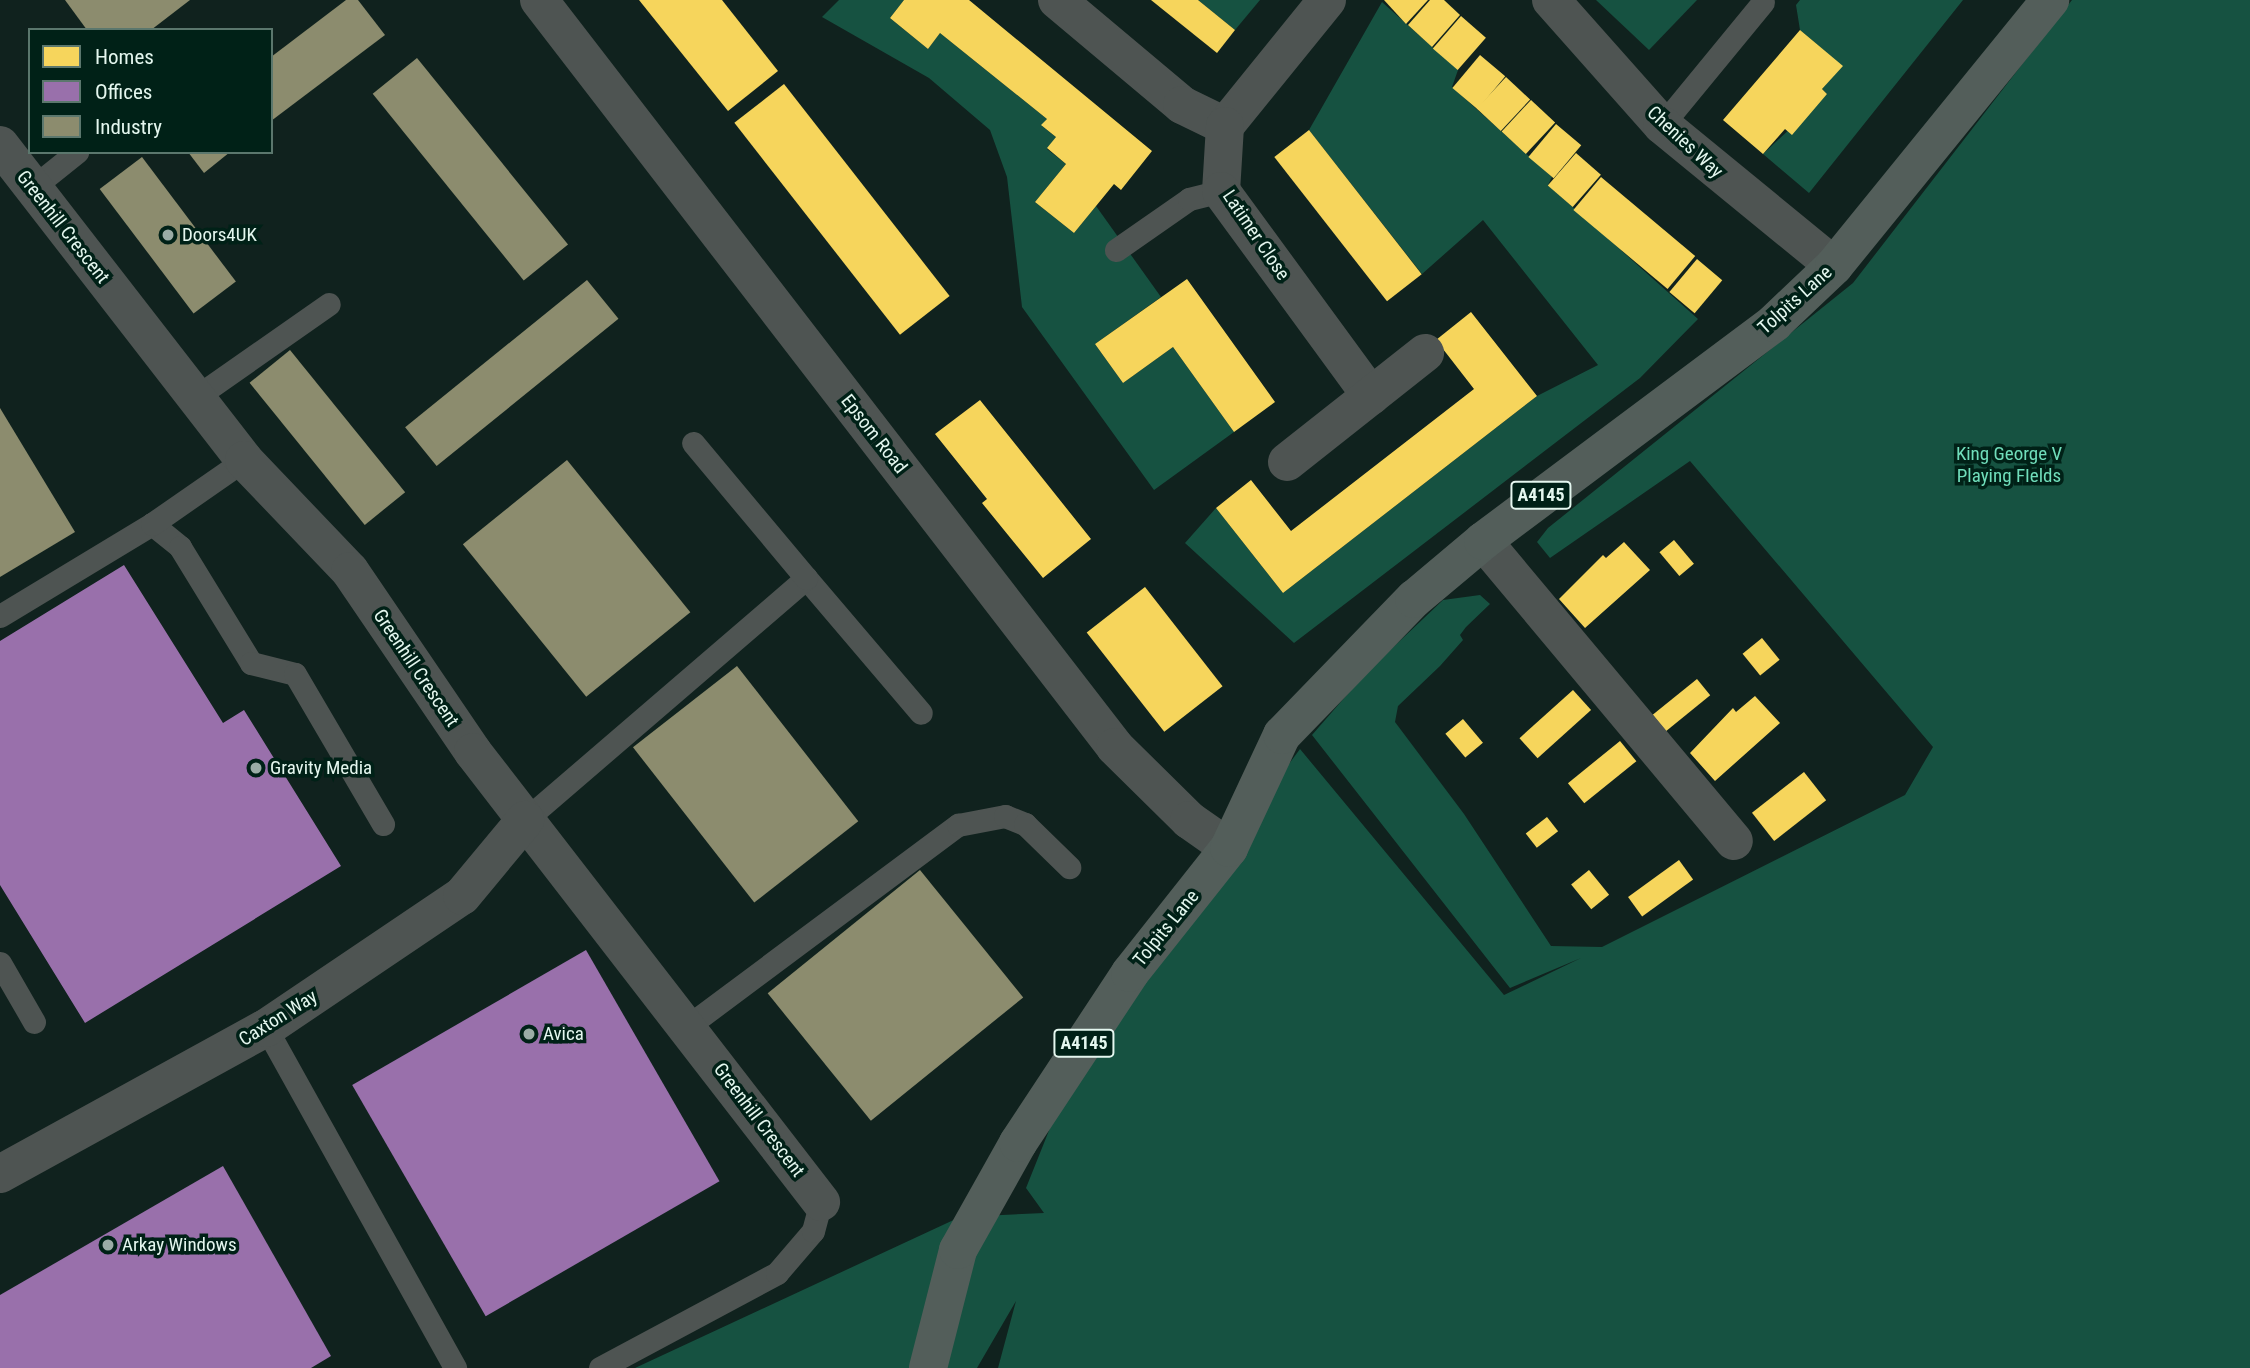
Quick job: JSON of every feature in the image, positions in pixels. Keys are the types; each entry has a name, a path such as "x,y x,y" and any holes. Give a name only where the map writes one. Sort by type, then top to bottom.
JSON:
{"main road":[{"name":"Tolpits Lane","path":"928,1368 958,1250 1018,1143 1130,973 1229,848 1282,734 1414,599 1482,541 1774,323 1834,266 2050,0"}],"street":[{"name":"Epsom Road","path":"539,0 1115,747 1189,820 1229,848"},
{"path":"1057,0 1182,106 1225,126 1327,0"},
{"name":"Chenies Way","path":"1552,0 1662,125 1834,266"},
{"name":"Latimer Close","path":"1225,126 1221,191 1371,396"},
{"name":"Greenhill Crescent","path":"0,145 244,460 350,571 525,820 688,1026 821,1202"},
{"path":"1287,462 1425,353"},
{"path":"1482,541 1734,841"},
{"name":"Caxton Way","path":"0,1174 266,1028 462,896 525,820"}],"lane":[{"path":"1662,125 1763,2"},
{"path":"32,188 74,154"},
{"path":"1116,250 1189,199 1221,191"},
{"path":"196,397 329,304"},
{"path":"693,443 921,713"},
{"path":"0,616 152,523 244,460"},
{"path":"152,523 180,547 251,663 295,674 383,824"},
{"path":"525,820 806,578"},
{"path":"688,1026 958,825 1005,816 1025,824 1069,867"},
{"path":"0,963 34,1022"},
{"path":"266,1028 455,1368"},
{"path":"600,1368 777,1273 813,1231 821,1202"}],"green space":[{"path":"839,0 904,0 890,18 928,49 940,33 1047,119 1042,126 1056,137 1047,149 1066,164 1035,202 1074,233 1096,206 1161,297 1095,344 1123,383 1173,347 1234,432 1154,490 1022,307 1007,177 990,130 929,78 822,17"},
{"path":"1198,0 1260,0 1235,30"},
{"path":"1596,0 1697,0 1649,50"},
{"path":"1800,0 1963,0 1809,193 1763,154 1827,94 1822,89 1842,66 1800,30 1796,5"},
{"name":"King George V Playing FIelds","path":"2072,0 2250,0 2250,1368 998,1368 1016,1301 977,1368 635,1368 960,1217 1044,1213 1026,1188 1054,1118 1110,1006 1300,749 1504,995 1581,958 1510,988 1312,735 1366,673 1443,600 1480,595 1490,604 1466,627 1460,635 1463,640 1440,666 1398,706 1395,722 1464,814 1551,946 1602,947 1905,795 1933,747 1690,461 1550,558 1537,542 1548,528 1853,283"},
{"path":"1382,2 1458,70 1452,87 1552,177 1548,185 1698,319 1640,378 1294,643 1185,543 1216,508 1283,593 1537,396 1598,365 1483,220 1422,274 1309,130"}],"building: Homes":[{"path":"639,0 722,0 778,71 728,111"},
{"path":"904,0 969,0 1152,151 1121,190 1114,184 1074,233 1035,202 1066,164 1047,148 1056,137 1041,125 1047,119 940,33 928,49 890,18"},
{"path":"1151,0 1198,0 1235,30 1217,53"},
{"path":"1384,0 1428,0 1406,24"},
{"path":"1430,0 1444,0 1460,15 1432,47 1408,25"},
{"path":"1461,16 1486,38 1458,70 1433,48"},
{"path":"1800,30 1843,66 1822,89 1827,94 1792,135 1785,129 1763,154 1723,120"},
{"path":"1480,55 1505,76 1478,109 1452,88"},
{"path":"1506,77 1530,100 1501,131 1477,108"},
{"path":"784,84 950,296 900,335 734,123"},
{"path":"1531,100 1555,123 1526,154 1502,131"},
{"path":"1556,124 1581,145 1554,178 1528,157"},
{"path":"1309,130 1422,274 1387,301 1274,157"},
{"path":"1576,153 1601,175 1573,207 1548,185"},
{"path":"1601,177 1695,256 1668,289 1573,210"},
{"path":"1697,259 1722,280 1695,313 1669,292"},
{"path":"1187,279 1275,402 1234,432 1173,347 1123,383 1095,344"},
{"path":"1471,312 1537,396 1283,593 1216,508 1251,480 1291,531 1474,389 1436,340"},
{"path":"980,400 1091,539 1043,578 982,503 987,499 935,434"},
{"path":"1674,540 1694,564 1679,576 1659,552"},
{"path":"1624,542 1650,570 1585,628 1559,599 1603,555 1606,558"},
{"path":"1145,587 1223,686 1164,732 1087,633"},
{"path":"1762,638 1780,660 1760,675 1743,654"},
{"path":"1697,679 1710,695 1666,731 1653,715"},
{"path":"1573,690 1591,710 1538,758 1519,738"},
{"path":"1755,696 1780,723 1715,781 1690,753 1733,708 1736,712"},
{"path":"1463,719 1483,743 1465,758 1445,734"},
{"path":"1620,741 1636,761 1584,803 1568,783"},
{"path":"1804,772 1826,800 1774,841 1752,813"},
{"path":"1547,817 1558,831 1537,848 1526,834"},
{"path":"1679,860 1693,879 1642,916 1628,897"},
{"path":"1589,870 1609,895 1591,909 1571,884"}],"building: Offices":[{"path":"124,565 223,723 244,710 341,866 85,1023 0,885 0,641"},
{"path":"586,950 720,1181 486,1316 352,1085"},
{"path":"223,1166 331,1356 311,1368 0,1368 0,1295"}],"building: Industry":[{"path":"65,0 190,0 154,28 86,28"},
{"path":"346,0 358,0 385,35 273,119 273,55"},
{"path":"417,58 568,245 524,280 373,94"},
{"path":"190,154 228,154 204,173"},
{"name":"Doors4UK","path":"142,157 236,282 194,313 100,189"},
{"path":"587,280 618,319 437,466 405,427"},
{"path":"290,350 405,492 365,525 250,383"},
{"path":"0,408 75,532 0,577"},
{"path":"567,460 690,612 586,697 463,544"},
{"path":"737,666 858,821 754,903 633,747"},
{"path":"920,870 1023,997 871,1121 768,993"}],"place":[{"name":"Doors4UK","path":"168,235"},
{"name":"Gravity Media","path":"256,768"},
{"name":"Avica","path":"529,1034"},
{"name":"Arkay Windows","path":"108,1245"}]}
